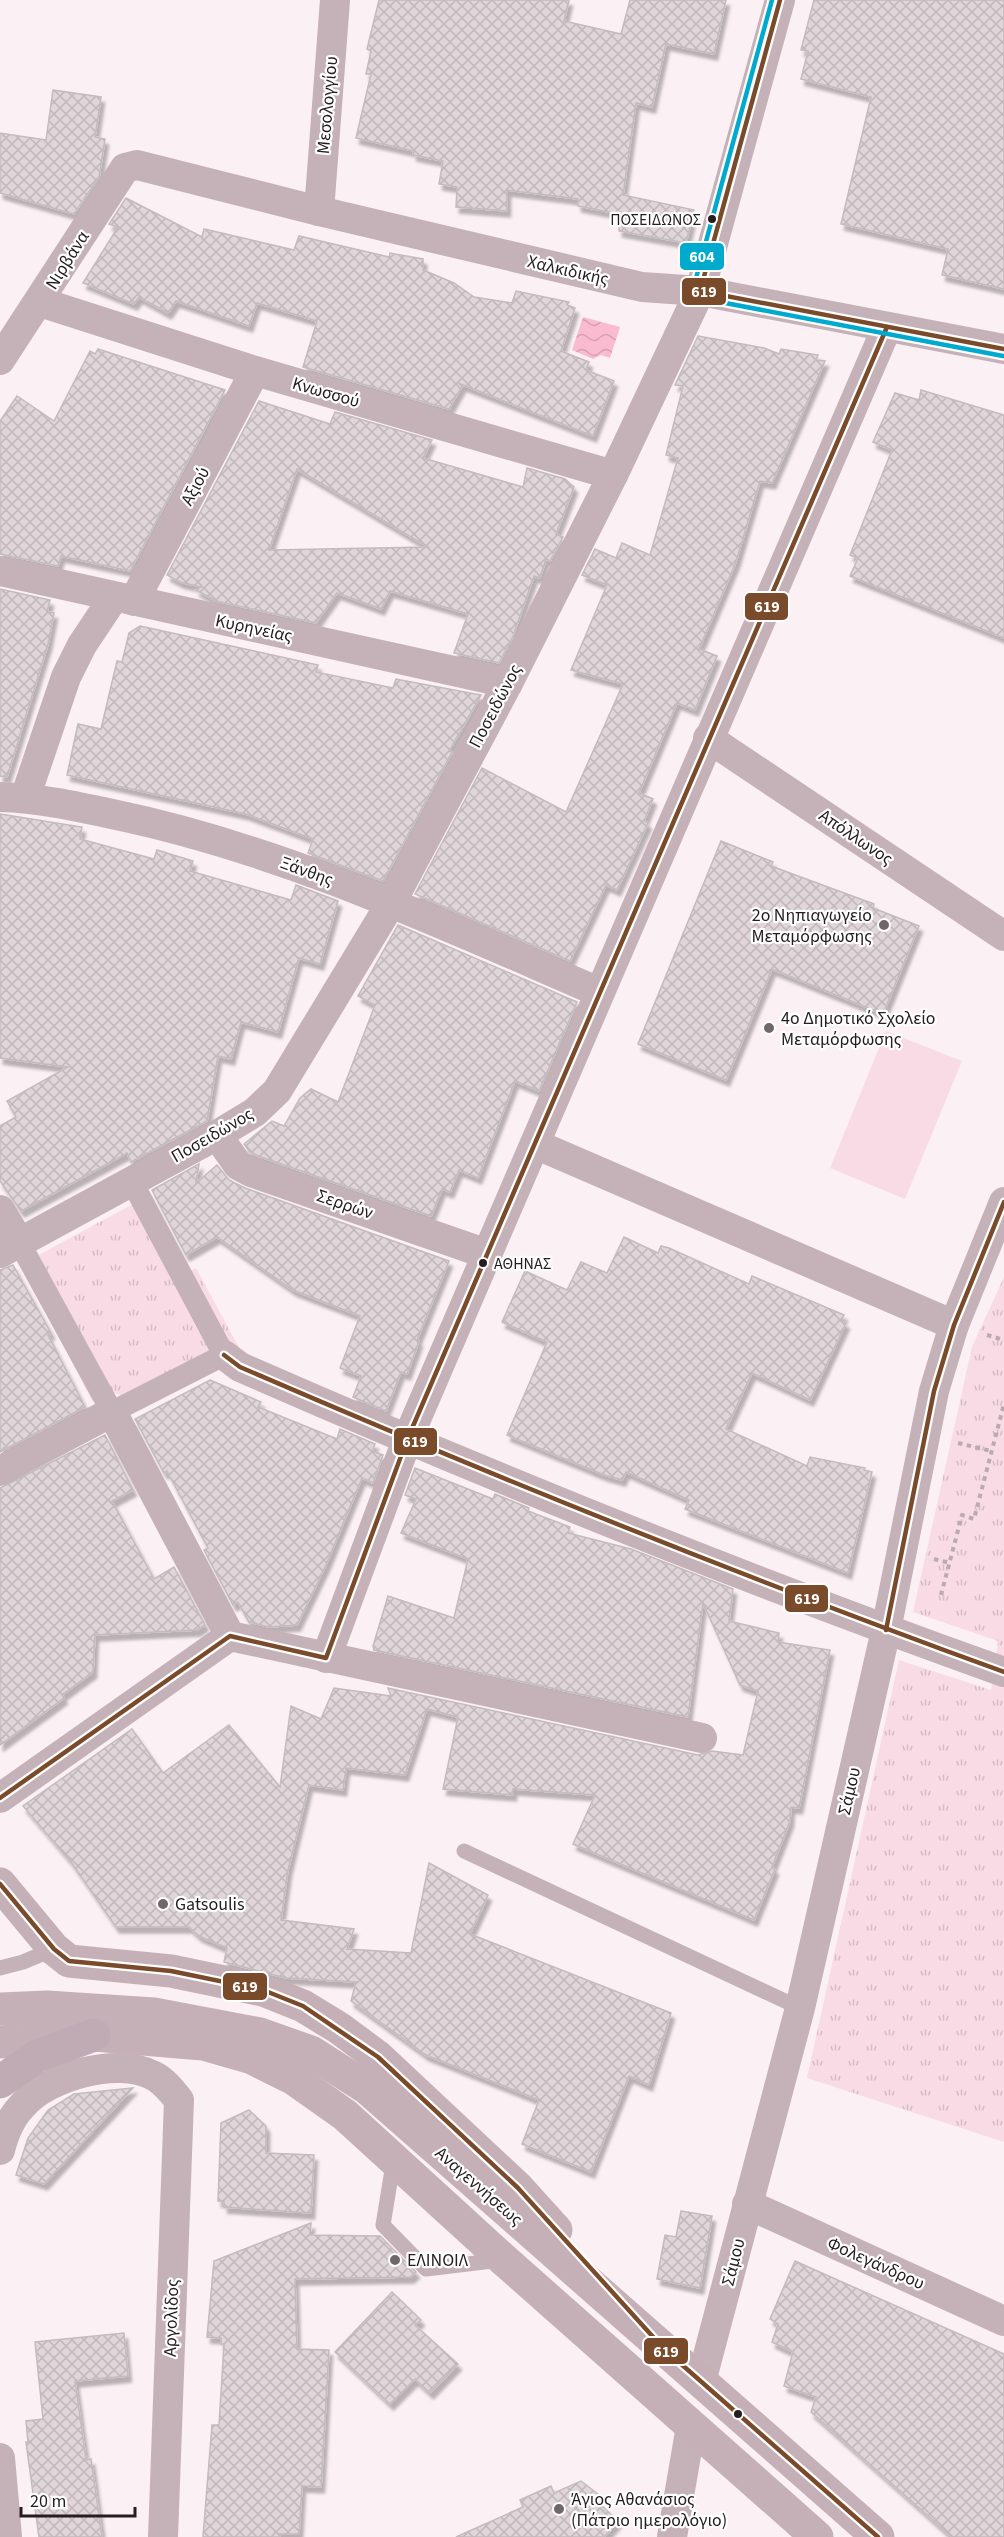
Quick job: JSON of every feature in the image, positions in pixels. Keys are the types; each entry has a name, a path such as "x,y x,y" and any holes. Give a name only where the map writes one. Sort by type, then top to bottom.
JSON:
{"highway":[{"path":"0,2082 37,2056 94,2035"}],"main road":[{"path":"0,1884 54,1949 69,1961 171,1971 263,1990 303,2006 339,2028 378,2057 518,2188 664,2349"},
{"name":"Αναγεννήσεως","path":"0,2009 68,2008 154,2014 260,2034 311,2052 367,2088 879,2537"},
{"name":"Αναγεννήσεως","path":"0,2042 40,2036 94,2035 203,2044 274,2067 345,2115 504,2260 817,2537"}],"street":[{"name":"Μεσολογγίου","path":"319,211 335,0"},
{"name":"Ποσειδώνος","path":"9,1247 217,1135 255,1112 277,1091 391,903 508,683 613,475 700,291 780,0"},
{"name":"Χαλκιδικής","path":"137,165 319,211 642,287 700,291 1004,349"},
{"name":"Νιρβάνα","path":"0,360 40,302 125,168 137,165"},
{"name":"Κνωσσού","path":"40,302 255,371 613,475"},
{"path":"326,1658 407,1440 887,327"},
{"name":"Αξιού","path":"13,797 82,645 124,599 255,371"},
{"name":"Κυρηνείας","path":"0,571 508,683"},
{"name":"Απόλλωνος","path":"708,738 1004,936"},
{"name":"Ξάνθης","path":"13,797 164,824 291,864 391,903 599,992"},
{"name":"Σερρών","path":"217,1135 238,1165 251,1172 487,1254"},
{"path":"535,1143 954,1325"},
{"path":"131,1180 224,1355 240,1367 407,1440 886,1630 1004,1672"},
{"name":"Σάμου","path":"701,2382 800,2008 886,1630 934,1391 954,1325 1004,1202"},
{"path":"0,1210 9,1247 112,1412 230,1636"},
{"path":"0,1470 224,1355"},
{"path":"0,1798 230,1636 702,1738"},
{"name":"Αργολίδος","path":"0,2150 4,2133 23,2104 56,2082 95,2070 128,2067 152,2074 168,2086 179,2100 162,2537"},
{"name":"Φολεγάνδρου","path":"747,2204 1004,2321"},
{"path":"672,2537 691,2426"},
{"path":"0,2458 7,2537"}],"lane":[{"path":"464,1851 800,2008"},
{"path":"0,1968 23,1962 54,1949"},
{"path":"394,2158 383,2224 426,2269 504,2260"}],"path":[{"path":"941,1595 962,1515 974,1518 1004,1404"}],"green space":[{"path":"886,1031 962,1061 905,1199 830,1168"},
{"path":"146,1197 187,1272 196,1268 243,1355 130,1412 119,1394 106,1393 92,1401 22,1264"},
{"path":"1004,1277 1004,2142 807,2078 899,1660 991,1690 998,1641 913,1612 972,1347"}],"water":[{"path":"583,317 620,327 610,358 601,355 593,359 572,350"}],"building":[{"path":"379,0 569,0 564,21 621,34 630,0 726,0 714,54 666,44 652,107 636,103 623,195 694,210 686,243 619,231 620,214 578,206 578,199 507,190 507,211 456,207 457,187 439,184 443,161 413,155 414,151 356,138 371,74 366,74 371,51 367,49"},
{"path":"814,0 1004,0 1004,289 942,275 948,249 841,224 871,97 801,79 808,51 801,50"},
{"path":"53,90 101,97 95,137 105,139 99,177 74,214 0,193 0,133 46,140"},
{"path":"126,198 202,237 204,229 294,250 299,236 389,257 390,253 423,259 423,270 454,283 474,297 512,303 516,291 569,302 567,305 575,308 561,351 589,362 586,370 614,381 593,436 458,383 462,386 449,409 303,367 317,321 257,303 249,326 176,301 168,313 139,297 134,304 83,283 118,227 109,224"},
{"path":"698,336 764,348 779,354 781,349 818,355 816,360 825,361 772,483 760,481 736,562 699,649 717,656 695,710 677,703 639,793 653,799 644,821 648,823 617,890 606,885 570,961 415,894 482,768 566,812 623,684 571,670 607,585 582,575 595,549 616,558 622,543 650,555 678,458 666,455 683,386 675,385"},
{"path":"98,349 225,390 130,571 61,556 58,566 0,554 0,421 17,396 54,421 90,351 95,354"},
{"path":"921,390 1004,415 1004,638 850,576 858,558 850,555 892,450 873,442 895,393 919,400"},
{"path":"259,401 330,424 335,412 432,440 423,458 523,487 527,468 565,479 574,487 556,534 563,537 550,561 546,559 540,578 534,576 513,636 499,663 454,653 468,614 390,591 381,609 337,593 316,623 216,601 196,590 201,587 180,582 167,575","holes":["297,469 428,547 269,550"]},
{"path":"0,589 50,600 47,612 54,613 48,644 7,777 0,776"},
{"path":"140,626 318,665 316,672 393,688 396,679 481,695 449,751 452,752 383,881 308,853 313,839 246,814 67,775 78,724 101,729 117,661 122,662 129,633"},
{"path":"0,814 82,827 80,839 154,859 157,850 193,861 190,871 291,900 296,885 338,901 320,964 299,958 278,1032 241,1022 231,1059 218,1056 207,1121 131,1162 127,1153 21,1211 0,1181 0,1126 16,1117 7,1101 68,1067 0,1058"},
{"path":"721,841 773,862 771,866 874,904 873,908 919,926 883,1014 772,969 726,1080 638,1044"},
{"path":"398,925 577,1002 539,1091 515,1081 478,1178 459,1170 450,1192 442,1189 431,1216 258,1156 250,1152 244,1144 272,1121 284,1126 300,1098 311,1089 338,1102 375,1005 358,996"},
{"path":"199,1164 196,1183 217,1165 229,1180 245,1188 449,1261 417,1340 419,1341 407,1374 401,1372 386,1411 353,1397 361,1376 340,1368 360,1316 293,1290 217,1237 186,1255 152,1190"},
{"path":"624,1237 658,1253 661,1246 669,1248 749,1284 752,1276 844,1315 841,1321 846,1323 810,1400 752,1373 726,1429 807,1466 810,1457 865,1468 864,1470 872,1472 848,1573 685,1509 689,1500 626,1472 622,1480 604,1475 507,1435 547,1342 502,1322 525,1271 567,1290 581,1262 607,1273"},
{"path":"13,1265 51,1333 48,1335 85,1407 0,1452 0,1270"},
{"path":"210,1380 261,1402 258,1407 337,1439 340,1429 375,1444 372,1451 383,1455 373,1483 362,1478 326,1565 297,1625 269,1627 249,1622 238,1602 233,1605 204,1550 208,1548 167,1471 164,1473 135,1419"},
{"path":"105,1435 133,1490 112,1501 154,1579 174,1567 205,1625 197,1630 95,1635 93,1672 62,1695 64,1698 0,1745 0,1488"},
{"path":"415,1468 493,1499 495,1494 529,1508 528,1511 570,1527 568,1533 631,1549 733,1589 729,1621 779,1633 778,1642 830,1650 799,1808 791,1807 790,1821 772,1867 775,1869 754,1920 573,1844 595,1795 513,1789 513,1795 443,1789 458,1717 427,1709 405,1775 346,1768 343,1790 309,1785 288,1870 281,1920 354,1929 347,1949 411,1953 429,1863 488,1895 470,1934 671,2013 649,2085 629,2076 591,2172 522,2144 539,2100 426,2055 351,2001 356,1982 286,1978 224,1962 227,1948 199,1936 189,1927 116,1927 71,1862 23,1806 132,1729 163,1773 229,1725 280,1787 291,1706 321,1719 334,1688 391,1696 388,1688 698,1755 712,1751 743,1755 758,1691 740,1685 703,1603 688,1717 374,1650 373,1646 388,1596 454,1618 468,1559 401,1533 416,1499 405,1495"},
{"path":"133,2088 44,2184 16,2175 28,2138 48,2110 74,2094"},
{"path":"249,2110 266,2126 266,2153 314,2155 311,2213 224,2207 224,2201 218,2201 221,2123"},
{"path":"681,2211 712,2216 700,2288 657,2279 665,2235 676,2237"},
{"path":"311,2223 310,2235 380,2236 416,2272 411,2277 295,2279 297,2349 329,2350 321,2487 302,2486 299,2534 280,2534 280,2537 203,2537 212,2425 219,2425 224,2344 221,2344 221,2338 207,2337 214,2261"},
{"path":"795,2261 1004,2354 1004,2537 952,2537 811,2412 816,2397 784,2386 793,2352 772,2342 778,2324 770,2319"},
{"path":"392,2292 421,2320 415,2325 458,2364 430,2393 415,2379 390,2404 335,2352"},
{"path":"124,2333 128,2376 75,2381 86,2460 91,2459 102,2537 39,2537 26,2442 28,2442 26,2421 43,2419 35,2342"},
{"name":"Άγιος Αθανάσιος (Πάτριο ημερολόγιο)","path":"581,2481 598,2494 597,2501 618,2521 604,2537 456,2537 523,2507 520,2500 551,2486 554,2493"}],"transit line":[{"name":"604","path":"772,0 693,289 694,295 699,298 1003,356"},
{"name":"619","path":"780,0 700,291 1004,349"},
{"name":"619","path":"0,1798 230,1636 326,1658 407,1440 887,327"},
{"name":"619","path":"886,1630 934,1391 954,1325 1004,1202"},
{"name":"619","path":"224,1355 240,1367 524,1487 715,1563 1004,1672"},
{"name":"619","path":"0,1884 54,1949 69,1961 171,1971 263,1990 303,2006 378,2057 518,2188 664,2349 878,2537"}],"place":[{"name":"ΠΟΣΕΙΔΩΝΟΣ","path":"712,219"},
{"name":"2ο Νηπιαγωγείο Μεταμόρφωσης","path":"884,925"},
{"name":"4ο Δημοτικό Σχολείο Μεταμόρφωσης","path":"769,1028"},
{"name":"ΑΘΗΝΑΣ","path":"483,1263"},
{"name":"Gatsoulis","path":"163,1904"},
{"name":"ΕΛΙΝΟΙΛ","path":"395,2260"},
{"name":"Άγιος Αθανάσιος (Πάτριο ημερολόγιο)","path":"559,2509"}]}
